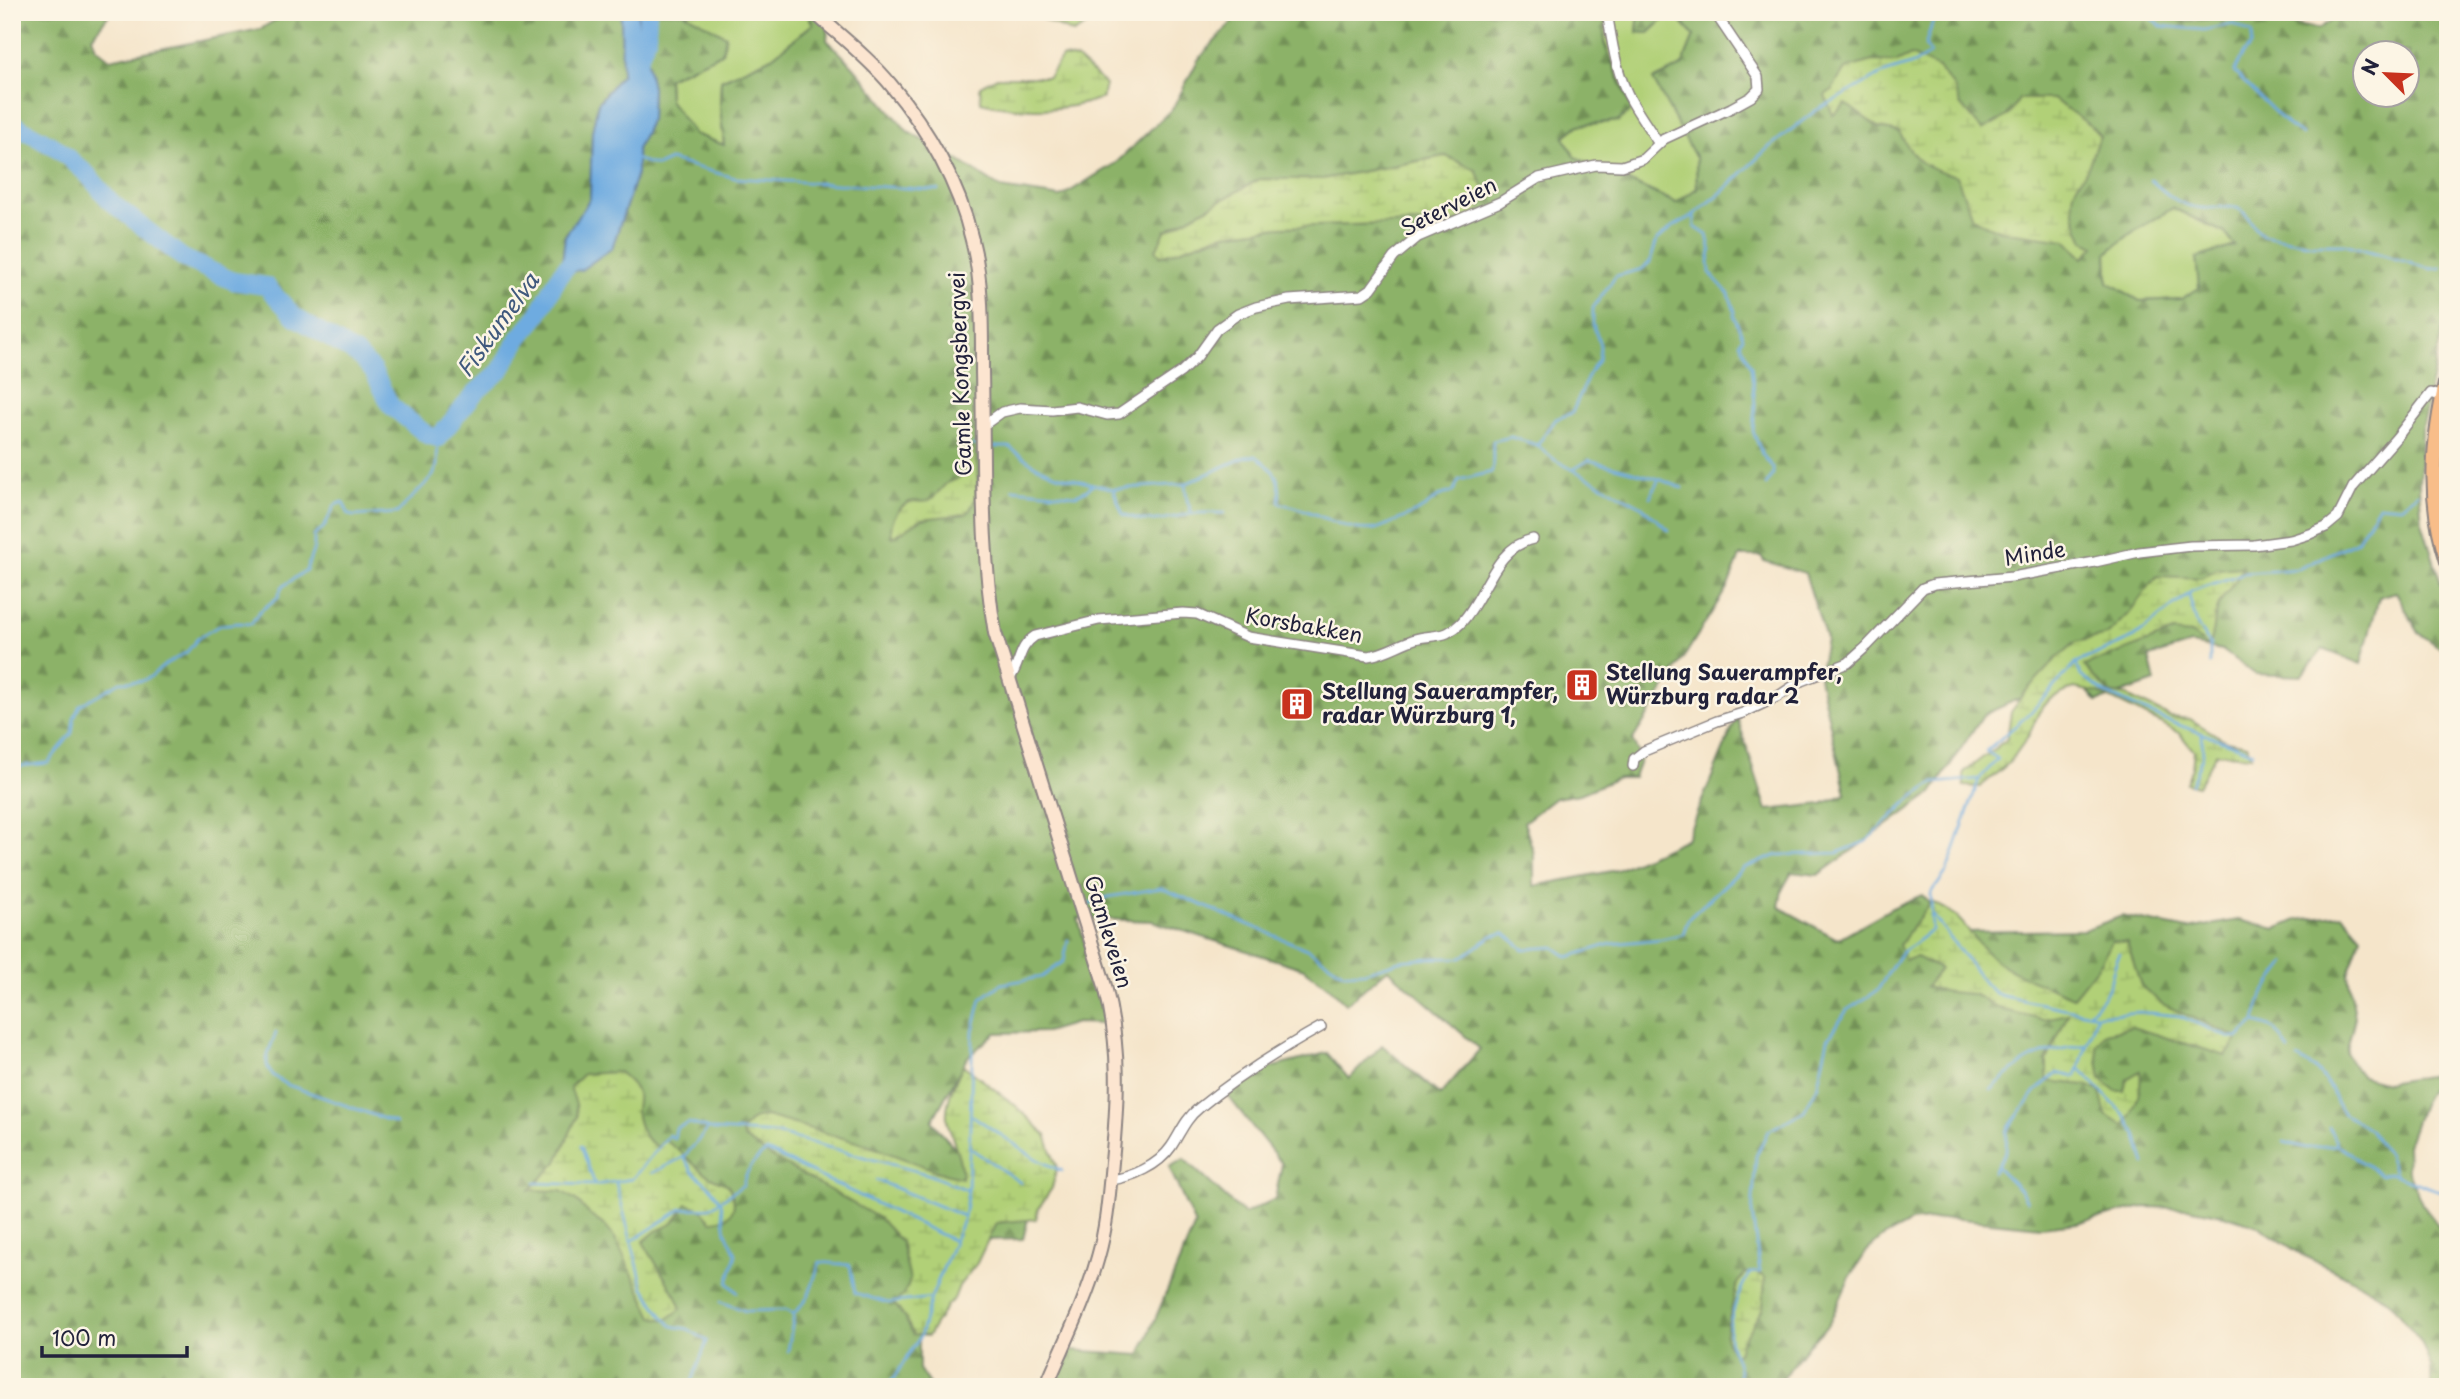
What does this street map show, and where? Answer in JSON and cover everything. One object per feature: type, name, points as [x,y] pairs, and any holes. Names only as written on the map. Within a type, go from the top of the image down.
[{"type":"main road","name":"Gamle Kongsbergvei","points":[[814,12],[877,68],[896,90],[936,152],[960,203],[972,238],[978,274],[990,603],[995,633],[1017,702]]},
{"type":"main road","points":[[2448,375],[2437,395],[2433,466],[2437,517],[2448,561]]},
{"type":"main road","name":"Gamleveien","points":[[1017,702],[1110,1005],[1118,1068],[1111,1180],[1103,1238],[1094,1269],[1046,1387]]},
{"type":"street","points":[[1606,12],[1622,82],[1630,101],[1659,144]]},
{"type":"street","name":"Seterveien","points":[[984,425],[1002,412],[1016,408],[1052,410],[1077,407],[1107,415],[1119,414],[1181,372],[1197,357],[1217,329],[1238,314],[1289,300],[1362,295],[1371,289],[1394,257],[1418,237],[1500,202],[1539,178],[1596,165],[1632,164],[1643,159],[1676,132],[1731,108],[1751,97],[1759,89],[1758,77],[1719,19]]},
{"type":"street","name":"Minde","points":[[1633,766],[1634,759],[1644,751],[1743,713],[1777,697],[1801,681],[1848,663],[1923,588],[1934,584],[2012,577],[2139,552],[2291,540],[2326,527],[2338,517],[2353,487],[2437,395]]},
{"type":"street","name":"Korsbakken","points":[[1010,678],[1020,650],[1035,636],[1099,620],[1160,614],[1197,614],[1254,639],[1368,656],[1377,654],[1402,643],[1446,633],[1456,628],[1507,553],[1519,543],[1533,540]]},
{"type":"street","points":[[1111,1180],[1133,1175],[1159,1160],[1171,1147],[1195,1110],[1256,1065],[1321,1027]]},
{"type":"green space","points":[[12,12],[111,12],[92,37],[96,48],[110,59],[260,29],[289,12],[621,12],[622,74],[598,103],[592,132],[590,199],[565,236],[561,273],[612,248],[637,173],[637,149],[651,119],[652,88],[637,12],[683,12],[726,36],[722,53],[668,78],[669,100],[694,134],[724,145],[720,106],[721,80],[772,57],[813,24],[806,12],[830,12],[827,40],[853,66],[908,132],[1001,188],[1061,197],[1117,162],[1173,108],[1198,60],[1241,12],[1606,12],[1604,43],[1632,109],[1619,121],[1579,125],[1564,137],[1575,157],[1676,203],[1697,188],[1696,158],[1653,80],[1682,66],[1694,36],[1672,12],[2171,12],[2180,21],[2249,16],[2318,29],[2344,12],[2434,12],[2448,20],[2448,304],[2421,431],[2419,487],[2422,522],[2448,606],[2448,653],[2419,633],[2396,592],[2379,597],[2361,664],[2323,649],[2301,676],[2255,674],[2222,650],[2191,644],[2149,657],[2155,682],[2097,702],[2073,674],[1983,715],[1932,793],[1818,875],[1792,872],[1782,890],[1779,907],[1837,939],[1892,908],[1922,895],[1947,922],[1963,932],[2084,930],[2122,916],[2188,929],[2238,920],[2276,929],[2297,920],[2342,914],[2361,936],[2348,974],[2355,1017],[2346,1054],[2361,1076],[2387,1083],[2439,1074],[2422,1104],[2407,1146],[2408,1171],[2422,1204],[2448,1238],[2448,1387],[2431,1387],[2431,1367],[2421,1342],[2388,1300],[2341,1273],[2304,1256],[2258,1226],[2224,1215],[2188,1208],[2144,1207],[2077,1223],[2041,1227],[1950,1218],[1911,1222],[1883,1237],[1867,1251],[1849,1279],[1829,1324],[1809,1344],[1776,1387],[1056,1387],[1071,1350],[1140,1355],[1195,1225],[1169,1167],[1184,1159],[1244,1214],[1275,1199],[1282,1164],[1228,1096],[1262,1070],[1327,1053],[1349,1079],[1382,1045],[1440,1095],[1480,1049],[1388,969],[1346,1004],[1329,987],[1304,969],[1152,921],[1078,918],[1106,1024],[1076,1023],[1046,1032],[995,1033],[967,1058],[932,1121],[966,1157],[991,1177],[1032,1203],[1023,1239],[944,1241],[919,1318],[919,1369],[931,1387],[12,1387]],"holes":[[[1445,156],[1455,222],[1278,227],[1224,234],[1161,256],[1165,231],[1260,179],[1323,179]],[[2173,208],[2225,233],[2235,246],[2196,258],[2199,288],[2181,299],[2140,301],[2108,282],[2107,253],[2131,233]],[[1740,556],[1761,556],[1764,561],[1805,573],[1826,639],[1819,677],[1846,794],[1822,804],[1767,810],[1737,717],[1686,839],[1617,870],[1534,886],[1534,854],[1524,822],[1555,798],[1580,794],[1618,778],[1634,778],[1641,757],[1632,741],[1728,586]]]},
{"type":"green space","points":[[683,12],[806,12],[813,24],[772,57],[721,80],[720,106],[724,145],[694,134],[669,100],[668,78],[693,67],[726,37]]},
{"type":"green space","points":[[1028,12],[1109,12],[1073,33]]},
{"type":"green space","points":[[1606,12],[1639,12],[1637,32],[1649,33],[1672,12],[1694,36],[1682,66],[1654,80],[1696,158],[1697,189],[1677,203],[1575,157],[1564,137],[1579,125],[1619,121],[1628,97],[1604,42]]},
{"type":"green space","points":[[1639,12],[1671,12],[1649,33],[1637,32]]},
{"type":"green space","points":[[1911,55],[1938,68],[1954,87],[1960,104],[1982,130],[2009,115],[2019,99],[2053,99],[2091,126],[2100,136],[2087,170],[2077,184],[2073,200],[2074,214],[2081,235],[2084,241],[2095,246],[2083,258],[2066,240],[2000,231],[1972,218],[1957,176],[1936,170],[1922,162],[1910,151],[1899,132],[1879,128],[1846,104],[1833,115],[1825,95],[1832,90],[1845,69],[1872,61],[1897,62]]},
{"type":"green space","points":[[1062,57],[1077,59],[1105,84],[1102,98],[1072,106],[1042,109],[1011,108],[981,102],[980,86],[997,77],[1048,77]]},
{"type":"green space","points":[[1446,156],[1476,170],[1485,190],[1478,216],[1455,222],[1278,227],[1224,234],[1161,256],[1156,250],[1165,231],[1260,179],[1323,179]]},
{"type":"green space","points":[[2173,208],[2225,233],[2235,246],[2200,289],[2181,299],[2140,301],[2108,282],[2107,253],[2131,233]]},
{"type":"green space","points":[[973,445],[977,491],[966,514],[922,519],[893,537],[891,527],[898,512],[910,502],[930,500],[947,483],[957,479],[963,472]]},
{"type":"green space","points":[[2242,567],[2218,607],[2208,646],[2191,634],[2173,632],[2084,666],[2109,693],[2127,696],[2170,717],[2190,719],[2226,741],[2247,745],[2251,756],[2216,753],[2198,786],[2186,783],[2192,768],[2194,751],[2180,734],[2099,693],[2074,688],[2050,699],[2039,712],[2029,735],[2010,762],[1980,787],[1964,786],[1964,772],[2007,739],[2011,712],[2023,694],[2076,642],[2107,635],[2128,614],[2157,576],[2201,578],[2217,569]]},
{"type":"green space","points":[[1931,902],[1959,919],[1983,948],[2000,963],[2019,975],[2073,997],[2102,961],[2112,941],[2127,942],[2141,986],[2162,1004],[2238,1038],[2226,1056],[2132,1027],[2105,1033],[2096,1046],[2101,1079],[2116,1091],[2124,1091],[2127,1079],[2140,1071],[2139,1092],[2125,1126],[2106,1115],[2100,1091],[2086,1085],[2047,1081],[2047,1060],[2068,1014],[2043,1019],[2003,1010],[1973,994],[1926,987],[1940,969],[1917,957],[1905,960],[1899,945]]},
{"type":"green space","points":[[963,1065],[1016,1106],[1046,1135],[1057,1168],[1052,1188],[1038,1209],[1036,1219],[996,1223],[977,1263],[959,1286],[954,1299],[947,1305],[928,1336],[913,1335],[894,1303],[904,1295],[910,1280],[901,1242],[879,1218],[773,1158],[744,1138],[741,1131],[753,1119],[766,1116],[867,1145],[962,1178],[959,1157],[948,1124],[947,1109]]},
{"type":"green space","points":[[619,1072],[636,1091],[638,1122],[649,1141],[658,1147],[664,1140],[673,1146],[708,1175],[727,1184],[733,1198],[730,1214],[719,1220],[711,1221],[700,1208],[687,1204],[672,1224],[656,1231],[643,1242],[681,1309],[666,1320],[653,1317],[615,1238],[605,1226],[576,1200],[561,1191],[530,1190],[557,1162],[577,1117],[570,1087],[583,1074]]},
{"type":"green space","points":[[1745,1273],[1757,1273],[1765,1277],[1763,1308],[1741,1343],[1738,1353],[1734,1355],[1725,1337],[1737,1284]]},
{"type":"water","points":[[621,12],[637,12],[652,88],[651,119],[637,149],[637,173],[612,248],[581,270],[561,273],[565,236],[590,199],[592,132],[598,103],[622,74]]},
{"type":"waterway","name":"Fiskumelva","points":[[635,67],[647,38],[648,12]]},
{"type":"waterway","points":[[1538,444],[1556,419],[1572,413],[1590,372],[1599,359],[1600,345],[1593,324],[1593,308],[1616,276],[1642,269],[1650,262],[1657,240],[1722,192],[1768,148],[1815,111],[1882,74],[1913,64],[1931,53],[1925,46],[1936,12]]},
{"type":"waterway","points":[[2150,12],[2153,20],[2161,26],[2204,30],[2234,24],[2252,33],[2251,46],[2243,54],[2234,72],[2289,126],[2302,135]]},
{"type":"waterway","name":"Fiskumelva","points":[[12,123],[57,148],[87,174],[112,203],[183,258],[233,281],[266,286],[295,317],[359,356],[373,371],[391,406],[427,435],[438,438],[475,393],[500,371],[520,337],[536,318],[561,273],[575,257]]},
{"type":"waterway","points":[[635,159],[657,166],[670,160],[735,178],[938,190]]},
{"type":"waterway","points":[[2151,180],[2170,196],[2192,207],[2237,208],[2245,213],[2263,235],[2311,244],[2345,244],[2431,269],[2441,268]]},
{"type":"waterway","points":[[1694,214],[1695,227],[1707,235],[1711,252],[1710,273],[1729,294],[1743,337],[1740,342],[1751,366],[1755,404],[1753,431],[1762,454],[1773,468],[1773,475],[1766,485]]},
{"type":"waterway","points":[[993,447],[1009,447],[1036,466],[1057,475],[1113,489],[1185,484],[1245,457],[1256,456],[1276,476],[1279,502],[1363,530],[1379,528],[1422,509],[1441,496],[1453,492],[1459,480],[1492,472],[1493,441],[1511,437],[1537,445],[1555,460],[1641,506],[1669,530]]},
{"type":"waterway","points":[[12,767],[48,763],[72,733],[74,718],[80,705],[120,682],[142,681],[150,677],[187,652],[198,638],[220,625],[251,624],[259,612],[278,597],[282,587],[306,570],[314,548],[314,536],[324,527],[335,505],[343,502],[349,515],[354,516],[397,513],[433,476],[437,466],[438,438]]},
{"type":"waterway","points":[[1574,469],[1589,460],[1682,488]]},
{"type":"waterway","points":[[1650,497],[1659,479]]},
{"type":"waterway","points":[[1185,484],[1192,514]]},
{"type":"waterway","points":[[1013,489],[1076,495],[1092,485]]},
{"type":"waterway","points":[[1113,489],[1123,514],[1142,520],[1199,513],[1225,513]]},
{"type":"waterway","points":[[1085,906],[1108,897],[1161,888],[1309,950],[1344,973],[1364,972],[1400,961],[1461,958],[1492,936],[1504,933],[1524,949],[1554,947],[1568,957],[1611,944],[1683,934],[1688,919],[1743,868],[1778,855],[1837,853],[1867,841],[1910,799],[1934,783],[1979,779],[1998,759],[1986,751],[2028,715],[2076,663],[2135,637],[2192,591],[2244,573],[2298,569],[2357,541],[2379,505],[2401,507],[2418,493]]},
{"type":"waterway","points":[[2189,596],[2197,625],[2210,644],[2210,664]]},
{"type":"waterway","points":[[2076,663],[2081,676],[2105,693],[2165,720],[2253,752]]},
{"type":"waterway","points":[[2191,784],[2203,755],[2202,734]]},
{"type":"waterway","points":[[1733,1387],[1738,1384],[1739,1370],[1729,1336],[1731,1321],[1746,1278],[1750,1273],[1760,1272],[1752,1213],[1756,1156],[1768,1131],[1804,1111],[1817,1088],[1828,1039],[1847,1010],[1877,991],[1900,954],[1932,930],[1931,894],[1947,871],[1979,779]]},
{"type":"waterway","points":[[1932,914],[1985,984],[1995,993],[2097,1015],[2141,1012],[2180,1016],[2230,1038],[2238,1038],[2255,1022],[2276,1031],[2289,1051]]},
{"type":"waterway","points":[[888,1387],[920,1337],[931,1298],[964,1217],[968,1190],[973,1031],[981,999],[1001,984],[1042,977],[1064,961],[1068,940]]},
{"type":"waterway","points":[[2089,1013],[2107,991],[2120,953]]},
{"type":"waterway","points":[[2255,1020],[2263,994],[2286,963]]},
{"type":"waterway","points":[[2097,1015],[2079,1068],[2126,1117],[2136,1134],[2145,1164]]},
{"type":"waterway","points":[[276,1033],[267,1058],[272,1075],[288,1085],[396,1123]]},
{"type":"waterway","points":[[1991,1090],[2034,1057],[2086,1045]]},
{"type":"waterway","points":[[2298,1058],[2315,1069],[2331,1088],[2344,1114],[2369,1129],[2387,1153],[2396,1175]]},
{"type":"waterway","points":[[1993,1172],[2006,1151],[2007,1131],[2036,1091],[2057,1073],[2075,1077],[2079,1068]]},
{"type":"waterway","points":[[973,1116],[1038,1160],[1062,1171]]},
{"type":"waterway","points":[[535,1183],[595,1185],[632,1179],[669,1135],[674,1139],[676,1128],[689,1123],[714,1130],[779,1134],[927,1174],[968,1190]]},
{"type":"waterway","points":[[2329,1127],[2337,1145],[2381,1175],[2389,1173],[2440,1191],[2448,1190]]},
{"type":"waterway","points":[[707,1130],[684,1157],[692,1171],[710,1187],[721,1202],[726,1232],[736,1254],[728,1283],[737,1292]]},
{"type":"waterway","points":[[2284,1142],[2306,1148],[2336,1145]]},
{"type":"waterway","points":[[581,1146],[595,1185]]},
{"type":"waterway","points":[[970,1148],[1021,1183]]},
{"type":"waterway","points":[[632,1241],[681,1209],[710,1208],[743,1185],[752,1165],[767,1151],[954,1241]]},
{"type":"waterway","points":[[652,1173],[684,1157]]},
{"type":"waterway","points":[[1997,1167],[2021,1191],[2027,1201]]},
{"type":"waterway","points":[[876,1180],[963,1216]]},
{"type":"waterway","points":[[616,1183],[643,1286],[672,1326],[688,1329],[707,1341],[690,1387]]},
{"type":"waterway","points":[[788,1351],[794,1314],[808,1297],[820,1262],[850,1265],[855,1293],[888,1303],[931,1298]]},
{"type":"waterway","points":[[721,1302],[746,1311],[786,1310],[794,1314]]},
{"type":"place","name":"Stellung Sauerampfer, Würzburg radar 2","points":[[1582,685]]},
{"type":"place","name":"Stellung Sauerampfer, radar Würzburg 1,","points":[[1297,704]]}]
